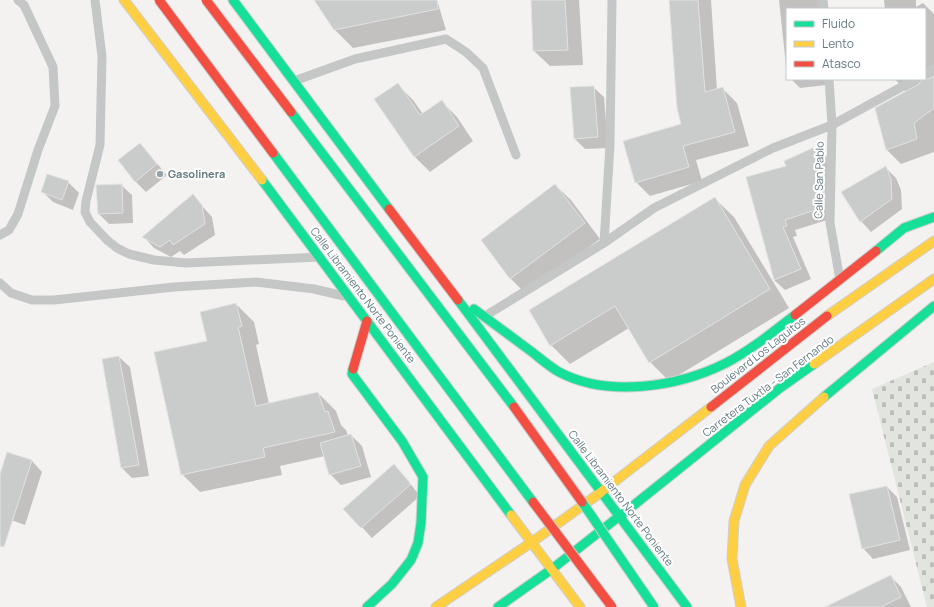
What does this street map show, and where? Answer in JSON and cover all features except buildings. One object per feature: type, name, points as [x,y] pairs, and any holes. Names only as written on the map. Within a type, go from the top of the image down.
[{"type":"main road","name":"Calle Libramiento Norte Poniente","points":[[124,0],[321,257],[349,298],[580,607]]},
{"type":"main road","name":"Calle Libramiento Norte Poniente","points":[[159,0],[612,607]]},
{"type":"main road","points":[[206,0],[545,448],[654,607]]},
{"type":"main road","name":"Calle Libramiento Norte Poniente","points":[[233,0],[687,607]]},
{"type":"main road","points":[[450,291],[559,372],[592,384],[634,388],[656,385],[694,375],[725,363],[763,340],[904,228],[934,217]]},
{"type":"main road","name":"Boulevard Los Laguitos","points":[[532,542],[601,492],[829,315],[934,241]]},
{"type":"main road","name":"Carretera Tuxtla - San Fernando","points":[[552,569],[780,388],[934,279]]},
{"type":"main road","points":[[740,607],[732,559],[734,521],[745,486],[769,446],[810,409],[934,306]]},
{"type":"main road","points":[[367,321],[352,374],[402,441],[423,477],[422,522],[418,543],[411,560],[392,584],[367,607]]},
{"type":"main road","points":[[436,607],[532,542]]},
{"type":"main road","points":[[498,607],[552,569]]},
{"type":"lane","points":[[0,234],[9,230],[18,214],[38,150],[55,106],[53,67],[24,5],[18,0]]},
{"type":"lane","points":[[94,0],[102,63],[100,145],[86,201],[85,212],[90,222],[117,248],[129,254],[154,260],[186,263],[321,257]]},
{"type":"lane","points":[[604,242],[610,145],[612,0]]},
{"type":"lane","points":[[294,81],[355,58],[446,39],[466,52],[483,68],[516,155]]},
{"type":"lane","name":"Calle San Pablo","points":[[829,80],[832,125],[830,223],[840,280]]},
{"type":"lane","points":[[484,317],[604,242],[654,208],[773,148],[832,125],[914,80]]},
{"type":"lane","points":[[0,283],[11,293],[32,300],[54,300],[174,287],[256,282],[314,288],[349,298]]},
{"type":"green space","points":[[934,362],[934,607],[927,607],[872,389]]},
{"type":"traffic: fast","points":[[233,0],[389,209]]},
{"type":"traffic: fast","points":[[291,112],[514,407]]},
{"type":"traffic: fast","points":[[273,153],[533,502]]},
{"type":"traffic: fast","points":[[262,180],[511,515]]},
{"type":"traffic: fast","points":[[876,251],[904,228],[934,217]]},
{"type":"traffic: fast","points":[[458,300],[687,607]]},
{"type":"traffic: fast","points":[[824,397],[934,306]]},
{"type":"traffic: fast","points":[[474,309],[559,372],[578,380],[599,385],[621,387],[665,383],[687,378],[707,371],[726,363],[744,352],[795,315]]},
{"type":"traffic: fast","points":[[619,517],[780,388],[814,364]]},
{"type":"traffic: fast","points":[[353,369],[352,374],[402,441],[423,477],[421,523],[418,543],[411,560],[392,584],[367,607]]},
{"type":"traffic: fast","points":[[582,502],[654,607]]},
{"type":"traffic: fast","points":[[498,607],[552,569],[617,518]]},
{"type":"traffic: slow","points":[[124,0],[262,180]]},
{"type":"traffic: slow","points":[[827,316],[934,241]]},
{"type":"traffic: slow","points":[[814,364],[934,279]]},
{"type":"traffic: slow","points":[[741,607],[732,559],[734,521],[745,485],[769,446],[824,397]]},
{"type":"traffic: slow","points":[[601,492],[711,407]]},
{"type":"traffic: slow","points":[[436,607],[532,542],[600,493]]},
{"type":"traffic: slow","points":[[511,515],[580,607]]},
{"type":"traffic: jam","points":[[159,0],[273,153]]},
{"type":"traffic: jam","points":[[206,0],[291,112]]},
{"type":"traffic: jam","points":[[389,209],[458,300]]},
{"type":"traffic: jam","points":[[795,315],[876,251]]},
{"type":"traffic: jam","points":[[711,407],[827,316]]},
{"type":"traffic: jam","points":[[353,369],[367,321]]},
{"type":"traffic: jam","points":[[514,407],[582,502]]},
{"type":"traffic: jam","points":[[533,502],[612,607]]},
{"type":"place","name":"Gasolinera","points":[[160,174]]}]
